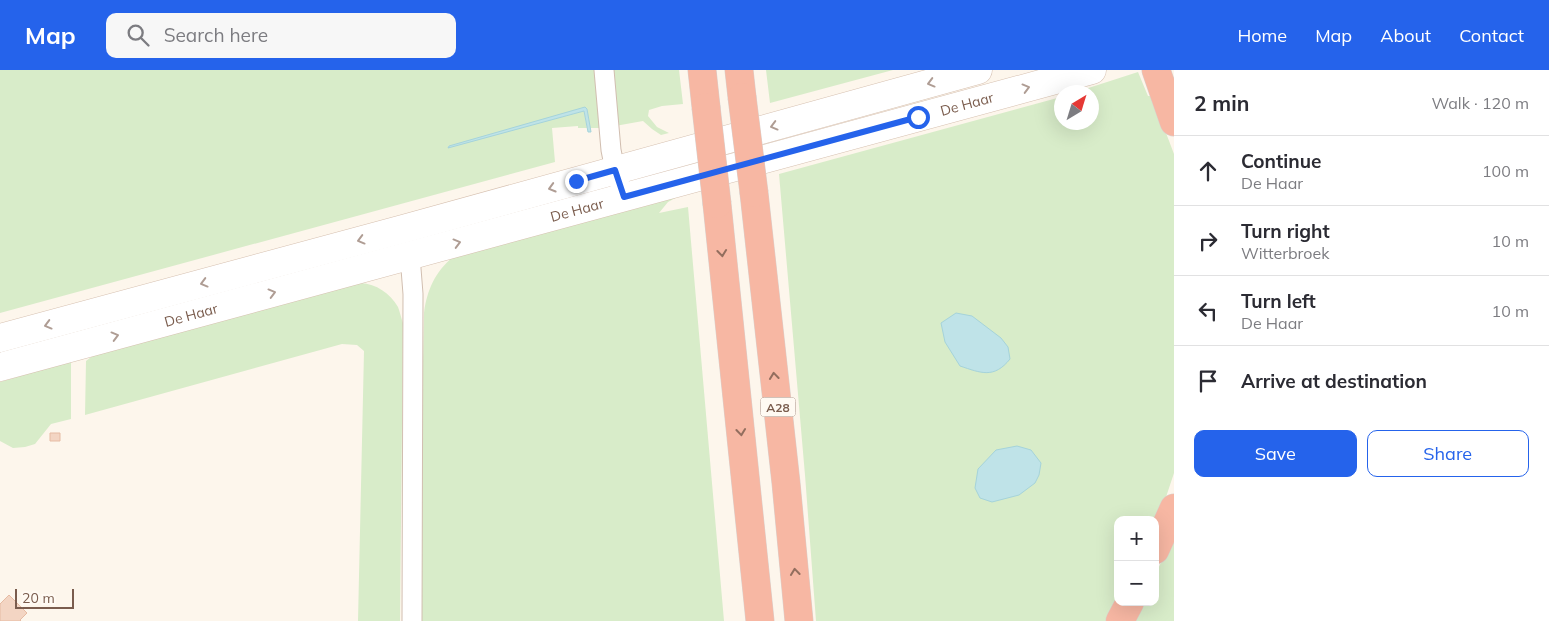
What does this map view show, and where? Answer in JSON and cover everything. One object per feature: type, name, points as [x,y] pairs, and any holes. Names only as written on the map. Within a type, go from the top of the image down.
[{"type":"highway","points":[[702,70],[760,621]]},
{"type":"highway","name":"A28","points":[[739,70],[786,483],[799,621]]},
{"type":"highway","points":[[1159,77],[1174,122]]},
{"type":"highway","points":[[1159,541],[1174,508]]},
{"type":"highway","points":[[1120,621],[1128,606]]},
{"type":"street","points":[[604,70],[611,150],[624,197]]},
{"type":"street","name":"De Haar","points":[[0,338],[978,70]]},
{"type":"street","name":"De Haar","points":[[0,367],[1092,70]]},
{"type":"street","points":[[403,229],[410,256],[413,294],[412,621]]},
{"type":"green space","points":[[0,70],[598,70],[603,128],[590,128],[587,109],[449,146],[584,111],[587,128],[578,128],[578,126],[552,128],[555,162],[0,313]]},
{"type":"green space","points":[[610,70],[679,70],[683,104],[662,106],[649,110],[648,116],[657,127],[669,133],[661,135],[643,121],[615,126]]},
{"type":"green space","points":[[766,70],[893,70],[770,103]]},
{"type":"green space","points":[[1138,72],[1148,96],[1152,96],[1174,154],[1174,473],[1162,509],[1158,516],[1114,516],[1114,605],[1106,621],[816,621],[779,174],[1054,99],[1054,130],[1099,130],[1098,85]]},
{"type":"green space","points":[[679,196],[668,202],[659,213],[688,207],[724,621],[420,621],[424,313],[427,297],[437,275],[453,257]]},
{"type":"green space","points":[[361,283],[377,287],[391,297],[398,307],[403,323],[400,621],[358,621],[364,351],[357,345],[342,344],[85,415],[86,361],[95,354]]},
{"type":"green space","points":[[71,361],[71,419],[51,424],[35,444],[13,448],[0,441],[0,382]]},
{"type":"green space","points":[[1174,536],[1174,621],[1132,621],[1140,606],[1159,606],[1159,567]]},
{"type":"water","points":[[585,107],[591,132],[588,132],[584,111],[448,148],[449,146]]},
{"type":"water","points":[[956,313],[972,316],[1001,338],[1008,347],[1010,359],[998,370],[987,373],[960,366],[945,342],[941,323]]},
{"type":"water","points":[[1017,446],[1031,450],[1041,463],[1039,475],[1035,483],[1019,495],[992,502],[980,498],[975,488],[978,469],[996,450]]},
{"type":"building","points":[[50,433],[60,433],[60,441],[50,441]]},
{"type":"building","points":[[9,595],[27,613],[21,621],[0,621],[0,604]]},
{"type":"route","points":[[576,181],[615,170],[624,197],[918,117]]}]
